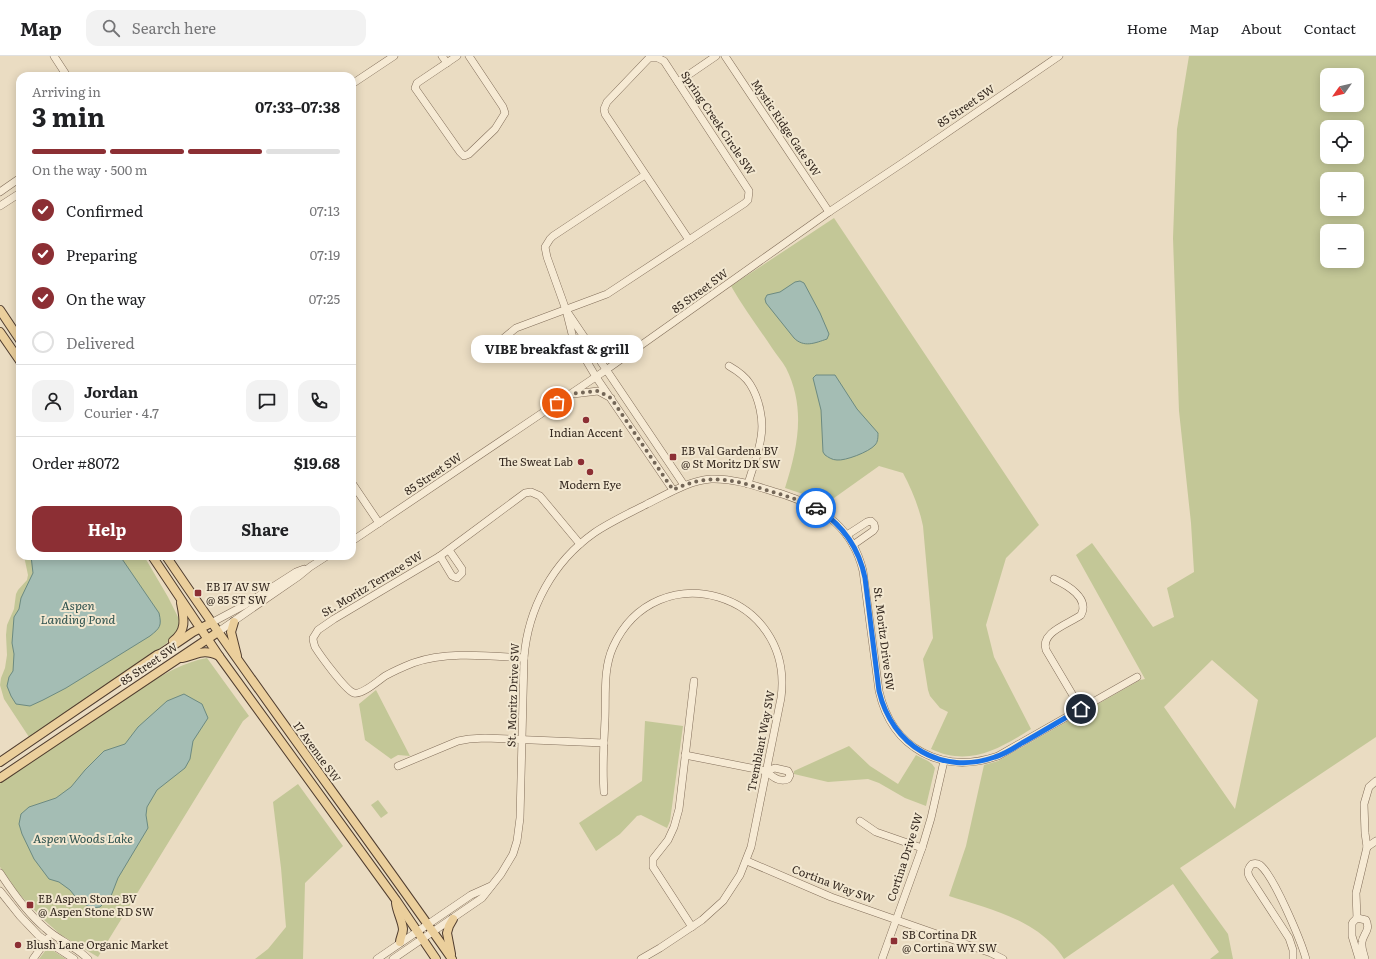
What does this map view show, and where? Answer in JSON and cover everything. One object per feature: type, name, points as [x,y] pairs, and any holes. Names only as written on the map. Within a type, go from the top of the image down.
[{"type":"main road","points":[[2,316],[16,335]]},
{"type":"main road","points":[[0,332],[16,355]]},
{"type":"main road","points":[[155,560],[219,656],[396,900],[436,959]]},
{"type":"main road","name":"17 Avenue SW","points":[[169,560],[211,623],[452,959]]},
{"type":"main road","points":[[157,655],[182,632],[184,618],[180,598]]},
{"type":"main road","points":[[234,622],[231,632],[238,661]]},
{"type":"main road","name":"85 Street SW","points":[[0,762],[157,655],[211,623]]},
{"type":"main road","name":"85 Street SW","points":[[0,778],[218,632]]},
{"type":"main road","points":[[179,658],[204,652],[210,652],[219,656]]},
{"type":"main road","points":[[396,900],[397,910],[403,930],[400,942]]},
{"type":"main road","points":[[452,959],[447,933],[453,919]]},
{"type":"street","points":[[54,56],[64,72]]},
{"type":"street","points":[[356,81],[394,56]]},
{"type":"street","points":[[442,56],[451,59]]},
{"type":"street","points":[[451,59],[417,82],[416,88],[461,154],[464,156],[467,155],[495,129],[505,113],[503,107],[469,56]]},
{"type":"street","points":[[678,82],[716,56]]},
{"type":"street","name":"Mystic Ridge Gate SW","points":[[724,56],[828,212]]},
{"type":"street","name":"85 Street SW","points":[[356,538],[606,370],[828,212],[1059,56]]},
{"type":"street","name":"Spring Creek Circle SW","points":[[492,349],[516,328],[607,294],[689,240],[745,203],[748,200],[750,194],[748,187],[662,59],[649,58],[604,106],[604,109],[606,117],[689,240]]},
{"type":"street","points":[[645,175],[553,236],[545,247],[545,253],[566,310],[573,338],[596,376],[673,490]]},
{"type":"street","points":[[0,192],[16,181]]},
{"type":"street","points":[[0,206],[16,196]]},
{"type":"street","points":[[566,310],[684,485]]},
{"type":"street","points":[[729,366],[745,378],[750,384],[757,398],[762,421],[762,436],[748,484]]},
{"type":"street","points":[[570,394],[598,391],[611,398]]},
{"type":"street","name":"St. Moritz Drive SW","points":[[393,959],[423,940],[482,898],[508,864],[517,841],[520,818],[524,658],[526,638],[542,591],[559,566],[580,544],[595,532],[684,485],[700,480],[723,479],[748,484],[804,502],[816,508],[834,521],[853,545],[861,563],[865,578],[879,691],[884,708],[895,728],[908,743],[920,751],[944,761],[960,763],[970,763],[998,756],[1137,677]]},
{"type":"street","points":[[356,489],[379,523]]},
{"type":"street","name":"St. Moritz Terrace SW","points":[[524,658],[456,656],[434,658],[394,671],[361,693],[354,693],[346,688],[315,646],[313,640],[315,633],[334,619],[440,556],[523,494],[531,492],[540,496],[580,544]]},
{"type":"street","points":[[846,535],[867,522],[871,521],[874,524],[875,528],[873,531],[853,545]]},
{"type":"street","points":[[440,556],[452,576],[456,578],[462,574],[462,569],[449,550]]},
{"type":"street","name":"85 Street SW","points":[[218,632],[321,560]]},
{"type":"street","name":"85 Street SW","points":[[211,623],[243,606],[296,572],[310,567]]},
{"type":"street","points":[[1054,579],[1063,583],[1072,590],[1084,606],[1081,615],[1049,635],[1045,640],[1046,650],[1081,709]]},
{"type":"street","name":"Tremblant Way SW","points":[[604,792],[606,674],[608,662],[614,646],[625,626],[644,609],[665,598],[689,593],[713,595],[730,600],[752,614],[768,632],[778,653],[783,686],[747,861],[740,875],[723,901],[702,920],[641,959]]},
{"type":"street","points":[[692,926],[655,870],[653,862],[668,840],[677,818],[694,681]]},
{"type":"street","points":[[398,766],[446,745],[469,739],[522,739],[604,743]]},
{"type":"street","points":[[685,755],[766,771]]},
{"type":"street","name":"Cortina Drive SW","points":[[882,959],[922,848],[931,818],[944,761]]},
{"type":"street","points":[[1359,959],[1352,931],[1352,924],[1358,918],[1356,893],[1367,847],[1364,804],[1369,787],[1376,781]]},
{"type":"street","points":[[860,821],[876,832],[922,848]]},
{"type":"street","points":[[1367,847],[1376,840]]},
{"type":"street","name":"Cortina Way SW","points":[[747,861],[831,897],[991,953],[1003,959]]},
{"type":"street","points":[[1293,959],[1293,950],[1289,938],[1248,874],[1249,867],[1253,863],[1259,865],[1266,871],[1273,883],[1300,939],[1306,959]]},
{"type":"street","points":[[0,874],[26,910],[51,933],[88,959]]},
{"type":"street","name":"St. Moritz Drive SW","points":[[377,959],[471,895],[491,886]]},
{"type":"street","points":[[0,891],[20,916],[46,941],[74,959]]},
{"type":"street","points":[[1358,918],[1366,920],[1368,924],[1367,932],[1362,939],[1361,946],[1365,959]]},
{"type":"street","points":[[33,959],[51,933]]},
{"type":"green space","points":[[1189,56],[1376,56],[1376,737],[1180,868],[1228,934],[1233,959],[1210,959],[1219,952],[1173,884],[1064,959],[1052,944],[1028,925],[1002,913],[949,896],[966,846],[984,765],[998,761],[1140,680],[1145,679],[1076,555],[1092,543],[1153,627],[1174,617],[1167,588],[1194,572],[1191,523],[1179,411],[1173,238],[1177,129]],"holes":[[[1212,660],[1258,700],[1235,809],[1164,707]]]},
{"type":"green space","points":[[834,218],[1039,525],[1006,558],[986,625],[994,657],[1031,729],[995,749],[983,753],[971,756],[958,756],[945,754],[931,749],[948,712],[940,708],[930,696],[928,690],[923,659],[933,638],[923,526],[915,499],[903,473],[879,466],[827,503],[823,504],[809,496],[785,488],[790,473],[798,428],[796,398],[792,383],[786,368],[731,286]]},
{"type":"green space","name":"Aspen Landing Pond","points":[[25,560],[146,560],[180,621],[178,632],[152,655],[29,737],[4,699],[0,685],[7,655],[7,625],[14,609],[16,594],[27,580],[28,575]]},
{"type":"green space","points":[[207,658],[249,716],[243,721],[98,957],[61,935],[44,920],[19,894],[0,867],[0,783],[144,686],[182,665]]},
{"type":"green space","points":[[376,690],[410,756],[398,755],[391,759],[365,740],[359,704]]},
{"type":"green space","points":[[645,721],[683,726],[670,821],[667,828],[641,815],[637,816],[620,834],[596,851],[579,823],[642,781]]},
{"type":"green space","points":[[849,746],[870,766],[898,784],[916,755],[932,764],[935,768],[926,806],[905,798],[879,783],[868,779],[828,782],[794,774],[794,771]]},
{"type":"green space","points":[[298,784],[343,846],[305,883],[303,959],[255,959],[268,949],[286,927],[273,802]]},
{"type":"green space","points":[[378,800],[388,813],[381,818],[371,805]]},
{"type":"green space","points":[[52,950],[66,959],[39,959],[45,951]]},
{"type":"water","points":[[800,281],[804,283],[820,313],[829,334],[827,339],[810,344],[798,341],[766,303],[765,299],[767,295],[780,292],[795,282]]},
{"type":"water","points":[[816,375],[835,375],[857,409],[878,433],[877,442],[872,448],[857,456],[841,460],[833,460],[825,455],[823,452],[821,410],[813,378]]},
{"type":"water","name":"Aspen Landing Pond","points":[[31,560],[123,560],[159,613],[160,624],[158,629],[150,636],[66,688],[30,706],[16,704],[7,686],[9,677],[13,671],[14,654],[12,643],[14,617],[19,609],[21,598],[33,573]]},
{"type":"water","name":"Aspen Woods Lake","points":[[184,694],[202,704],[208,718],[193,741],[190,759],[185,768],[157,790],[147,807],[146,815],[148,828],[118,878],[111,896],[100,907],[91,908],[78,900],[70,890],[59,882],[49,879],[34,859],[19,824],[21,814],[29,807],[56,798],[71,787],[104,751],[125,744],[138,727],[167,701]]},
{"type":"way so far","points":[[557,403],[570,394],[598,391],[611,398],[673,490],[700,480],[734,480],[804,502],[816,508]]},
{"type":"place","name":"VIBE breakfast & grill","points":[[557,403]]},
{"type":"place","name":"Indian Accent","points":[[586,420]]},
{"type":"place","name":"EB Val Gardena BV @ St Moritz DR SW","points":[[673,457]]},
{"type":"place","name":"The Sweat Lab","points":[[581,462]]},
{"type":"place","name":"Modern Eye","points":[[590,472]]},
{"type":"place","name":"EB 17 AV SW @ 85 ST SW","points":[[198,593]]},
{"type":"place","name":"EB Aspen Stone BV @ Aspen Stone RD SW","points":[[30,905]]},
{"type":"place","name":"SB Cortina DR @ Cortina WY SW","points":[[894,941]]},
{"type":"place","name":"Blush Lane Organic Market","points":[[18,945]]},
{"type":"route","points":[[816,508],[825,513],[841,528],[853,545],[861,563],[865,578],[881,701],[895,728],[912,746],[924,753],[944,761],[970,763],[986,760],[1006,752],[1081,709]]}]
